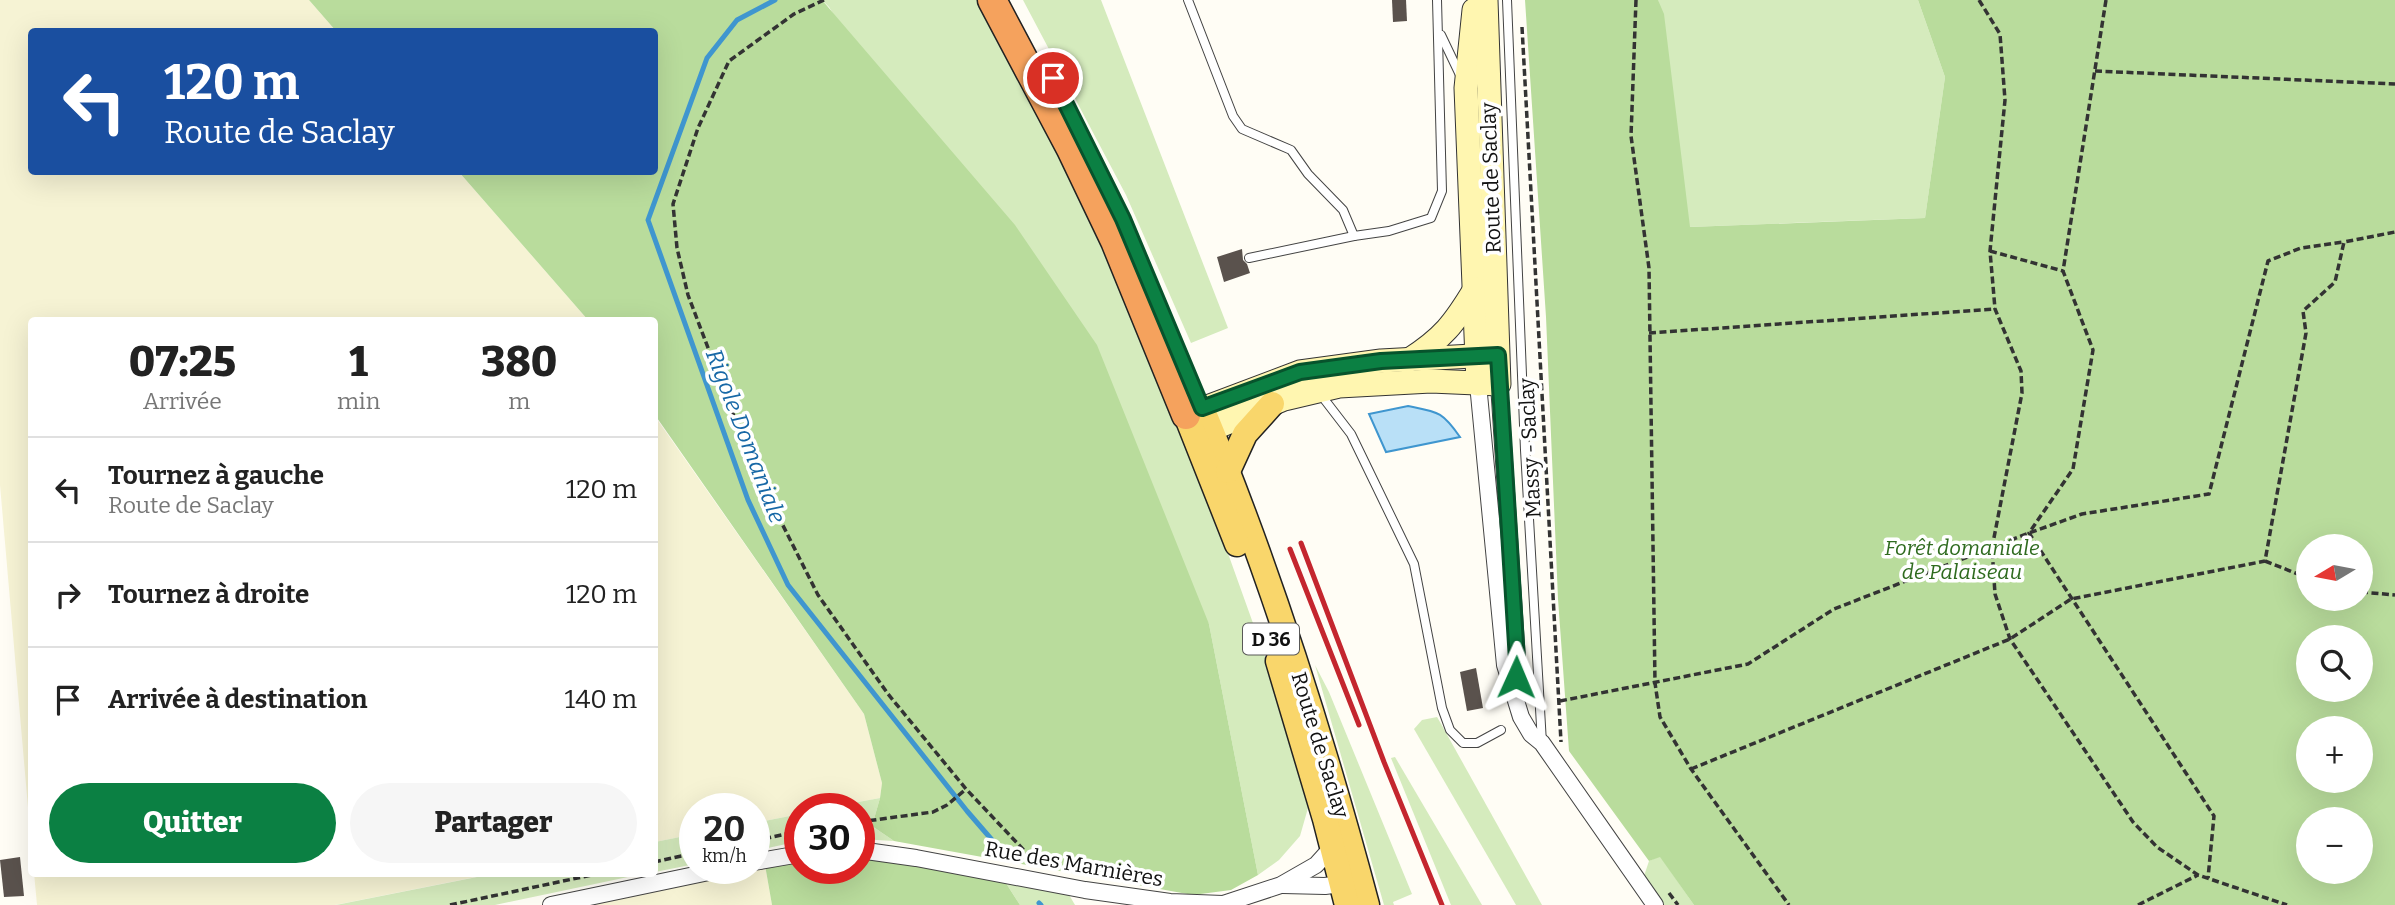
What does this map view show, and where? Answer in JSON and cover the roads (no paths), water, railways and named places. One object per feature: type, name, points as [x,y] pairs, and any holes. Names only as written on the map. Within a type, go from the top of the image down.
[{"type":"highway","points":[[992,0],[1071,149],[1198,422]]},
{"type":"highway","points":[[1011,0],[1123,219],[1198,422]]},
{"type":"main road","points":[[1198,422],[1300,372],[1409,360],[1487,356],[1475,289],[1466,88],[1475,0]]},
{"type":"main road","name":"Route de Saclay","points":[[1486,0],[1488,384]]},
{"type":"main road","points":[[1409,360],[1448,331],[1475,289]]},
{"type":"main road","points":[[1198,422],[1272,404],[1318,389],[1339,386],[1431,381],[1488,384]]},
{"type":"main road","points":[[1228,471],[1245,434],[1272,404]]},
{"type":"main road","name":"Route de Saclay","points":[[1198,422],[1228,471],[1317,727],[1350,890],[1367,905]]},
{"type":"main road","name":"Route de Saclay","points":[[1198,422],[1339,839]]},
{"type":"street","points":[[1488,384],[1517,660],[1514,695],[1521,717],[1655,905]]},
{"type":"street","name":"Rue des Marnières","points":[[875,852],[1085,890],[1190,904],[1223,904],[1281,885],[1316,865],[1339,839]]},
{"type":"street","points":[[551,905],[679,878]]},
{"type":"street","name":"Rue des Marnières","points":[[1281,885],[1350,890]]},
{"type":"lane","points":[[1188,0],[1233,116],[1242,129],[1291,150],[1308,174],[1343,210],[1354,236]]},
{"type":"lane","points":[[1249,258],[1389,231],[1431,218],[1442,191],[1437,0]]},
{"type":"lane","points":[[1507,0],[1525,450],[1542,743]]},
{"type":"lane","points":[[1439,29],[1466,88]]},
{"type":"lane","points":[[1318,389],[1351,434],[1414,564],[1441,708],[1450,730],[1463,743],[1477,743],[1501,730]]},
{"type":"water","points":[[1408,406],[1444,417],[1460,437],[1386,452],[1369,414]]},
{"type":"waterway","name":"Rigole Domaniale","points":[[775,0],[737,20],[707,58],[648,220],[748,500],[788,585],[1005,855]]},
{"type":"railway","points":[[1301,543],[1384,762],[1442,905]]},
{"type":"railway","points":[[1290,549],[1359,725]]},
{"type":"park label","name":"Forêt domaniale de Palaiseau","points":[[1962,560]]}]
